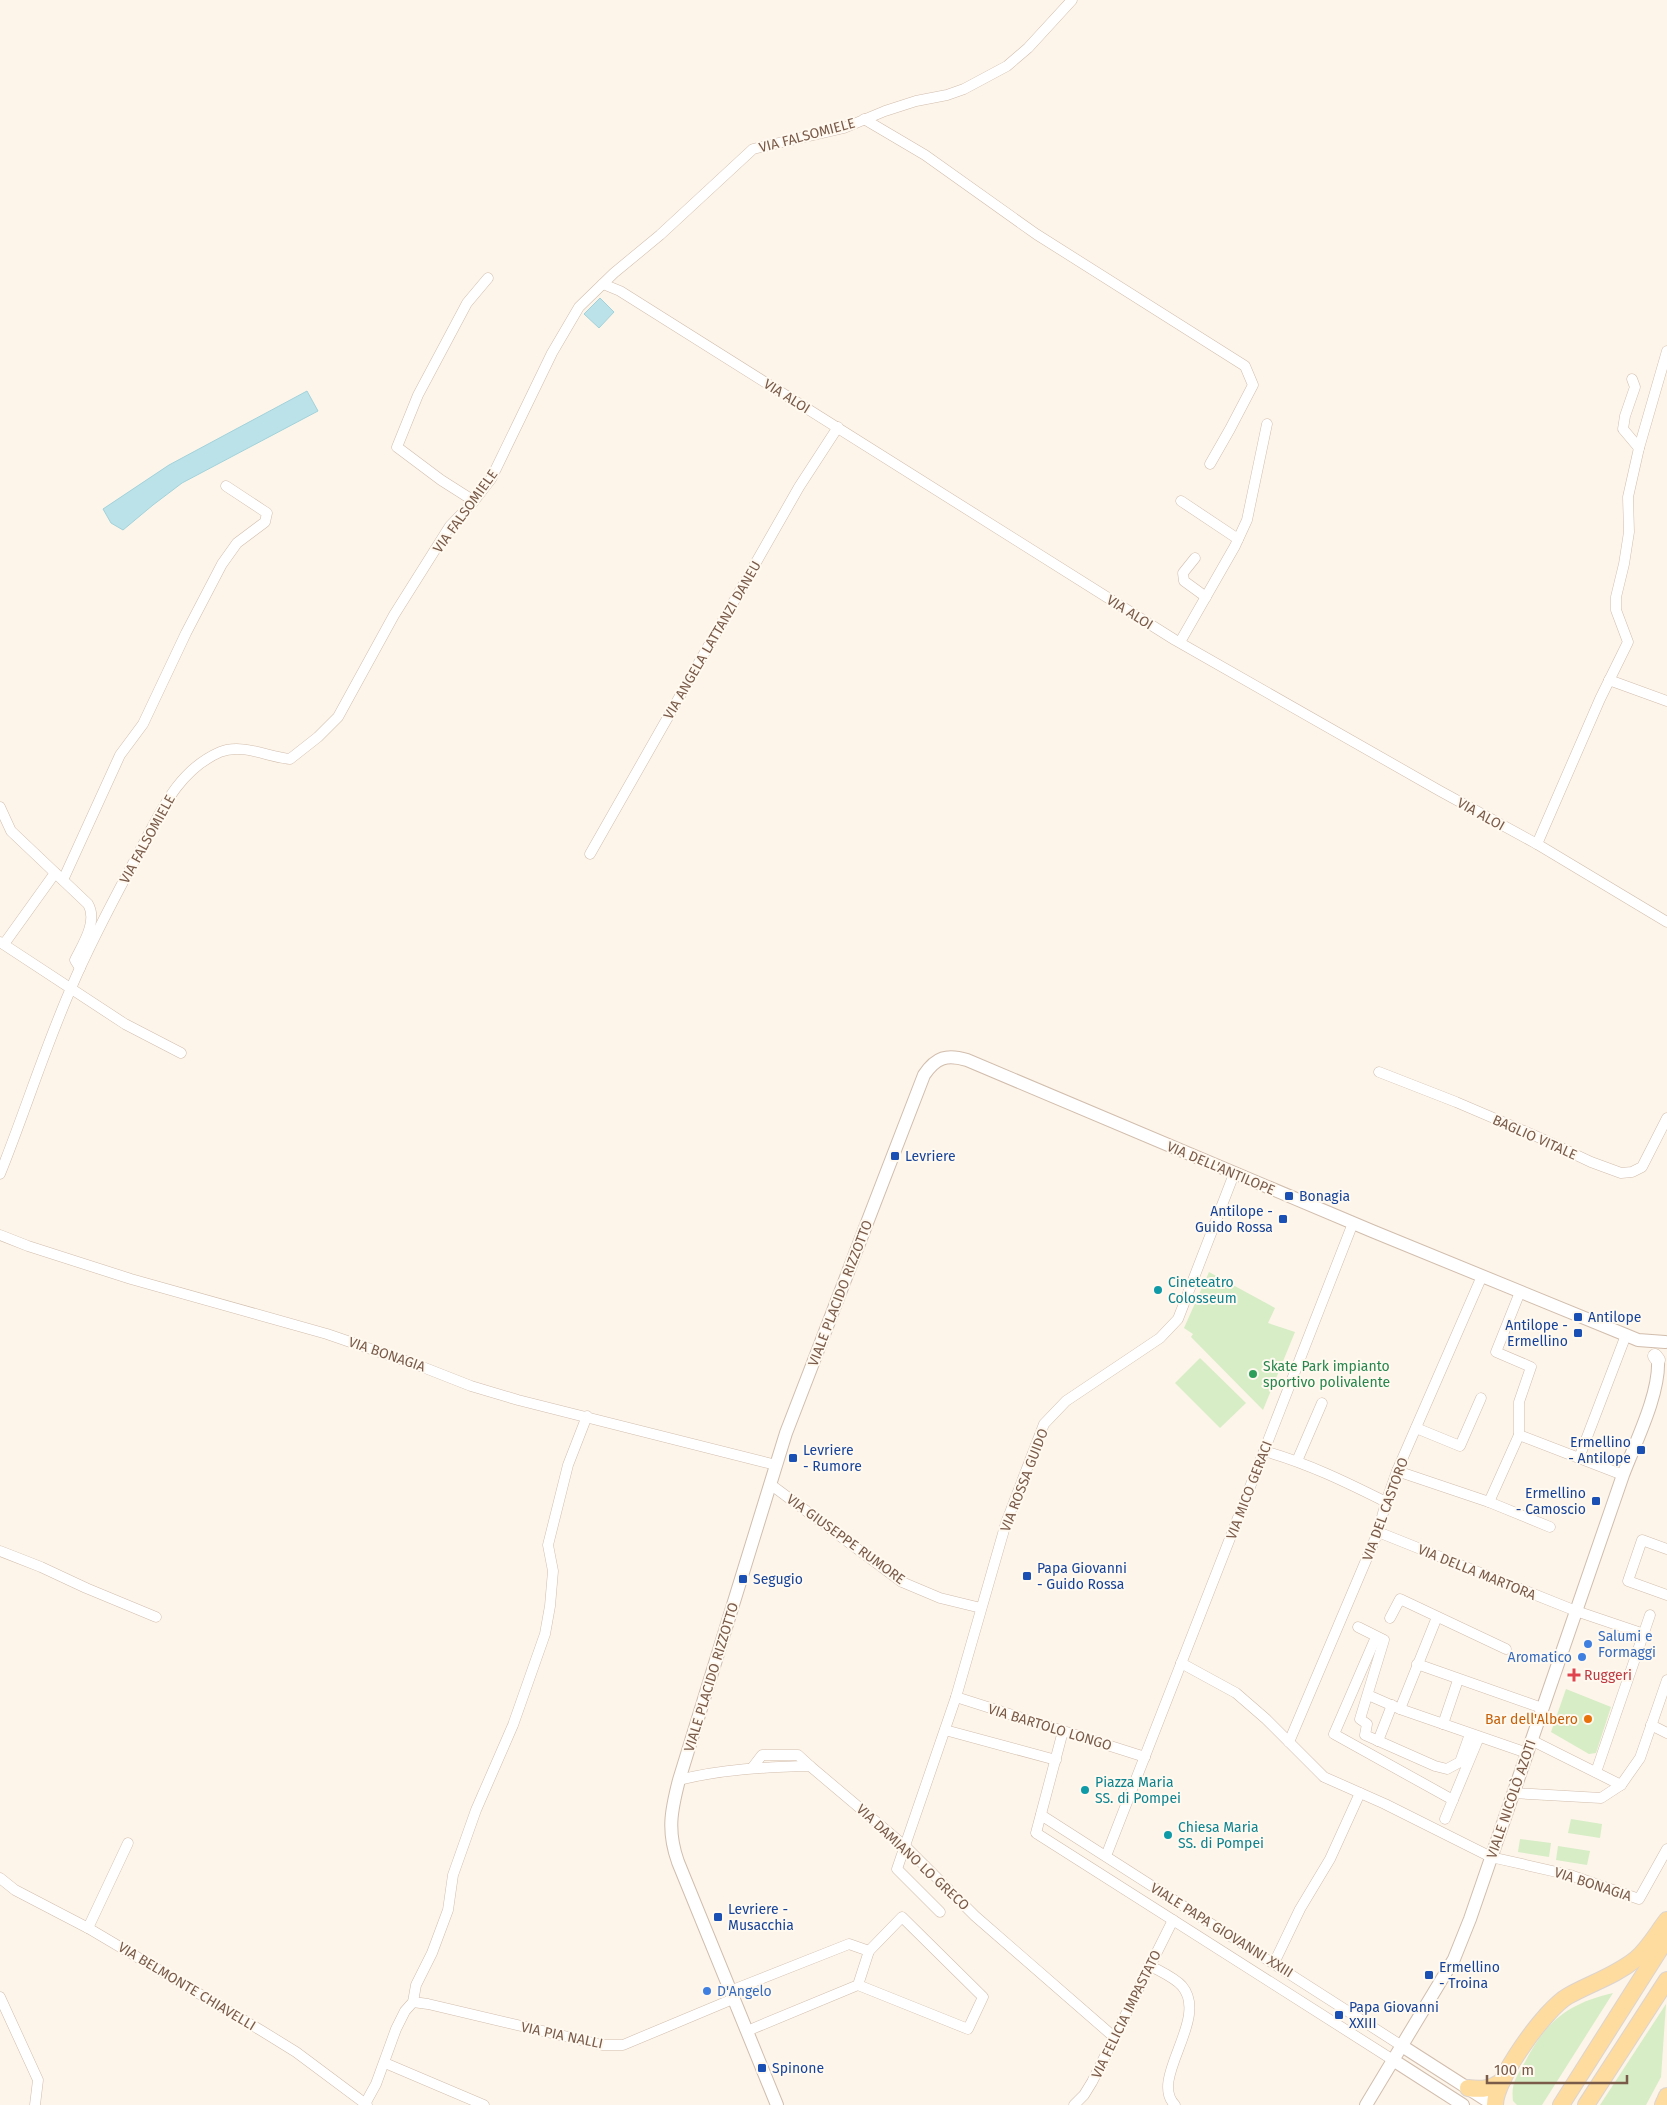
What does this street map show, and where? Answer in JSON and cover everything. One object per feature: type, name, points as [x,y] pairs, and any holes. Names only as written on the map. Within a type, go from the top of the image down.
[{"type":"main road","points":[[1495,2105],[1502,2080],[1540,2020],[1567,1996],[1612,1976],[1637,1958],[1667,1920]]},
{"type":"main road","points":[[1561,2105],[1667,1938]]},
{"type":"main road","points":[[1586,2105],[1667,1980]]},
{"type":"main road","points":[[1468,2088],[1487,2089],[1502,2080]]},
{"type":"main road","points":[[1662,2105],[1667,2096]]},
{"type":"street","name":"VIA FALSOMIELE","points":[[0,1174],[71,987],[166,800],[183,779],[202,763],[222,751],[263,752],[290,759],[318,737],[338,717],[394,615],[450,526],[474,502],[491,479],[552,353],[579,307],[753,149],[844,128],[908,104],[964,89],[1007,66],[1028,48],[1072,0]]},
{"type":"street","points":[[864,120],[925,155],[1036,234],[1245,366],[1252,384],[1210,464]]},
{"type":"street","points":[[474,502],[397,447],[418,395],[466,303],[488,278]]},
{"type":"street","name":"VIA ALOI","points":[[603,284],[628,296],[1033,552],[1180,642],[1440,791],[1537,844],[1667,922]]},
{"type":"street","points":[[1537,844],[1628,642],[1616,610],[1616,597],[1629,532],[1628,497],[1639,448],[1667,350]]},
{"type":"street","points":[[1632,379],[1635,387],[1625,416],[1623,429],[1639,448]]},
{"type":"street","points":[[1180,642],[1247,520],[1268,424]]},
{"type":"street","name":"VIA ANGELA LATTANZI DANEU","points":[[590,854],[799,487],[838,427]]},
{"type":"street","points":[[181,1053],[125,1024],[2,943],[59,877],[120,755],[143,724],[186,632],[222,564],[237,542],[265,522],[267,513],[226,486]]},
{"type":"street","points":[[1181,501],[1238,539]]},
{"type":"street","points":[[1195,558],[1184,573],[1184,581],[1206,597]]},
{"type":"street","points":[[1610,680],[1667,701]]},
{"type":"street","points":[[0,807],[10,830],[92,909],[93,916],[85,940],[75,960],[80,968]]},
{"type":"street","name":"VIA DELL'ANTILOPE","points":[[942,1058],[954,1056],[968,1060],[1234,1174],[1632,1338]]},
{"type":"street","name":"VIALE PLACIDO RIZZOTTO","points":[[777,2105],[672,1846],[671,1815],[679,1780],[776,1465],[924,1075],[930,1067],[942,1058]]},
{"type":"street","name":"BAGLIO VITALE","points":[[1379,1072],[1456,1102],[1591,1162],[1621,1173],[1632,1172],[1642,1167],[1667,1118]]},
{"type":"street","name":"VIA ROSSA GUIDO","points":[[940,1912],[898,1869],[946,1730],[1006,1524],[1044,1424],[1066,1401],[1160,1338],[1178,1319],[1234,1174]]},
{"type":"street","name":"VIA MICO GERACI","points":[[1106,1856],[1354,1224]]},
{"type":"street","name":"VIA BONAGIA","points":[[0,1235],[131,1279],[327,1334],[471,1386],[776,1465]]},
{"type":"street","name":"VIA DEL CASTORO","points":[[1289,1742],[1378,1532],[1386,1502],[1398,1471],[1482,1276]]},
{"type":"street","points":[[1489,1502],[1519,1435],[1519,1402],[1531,1367],[1496,1352],[1520,1292]]},
{"type":"street","points":[[1632,1338],[1666,1342]]},
{"type":"street","points":[[1632,1338],[1660,1361]]},
{"type":"street","points":[[1579,1458],[1632,1338]]},
{"type":"street","points":[[1651,1403],[1659,1373],[1660,1361],[1657,1348],[1666,1342]]},
{"type":"street","points":[[1651,1403],[1667,1382]]},
{"type":"street","points":[[1416,1428],[1460,1446],[1481,1398]]},
{"type":"street","points":[[1297,1461],[1322,1403]]},
{"type":"street","name":"VIALE NICOLÒ AZOTI","points":[[1393,2060],[1454,1958],[1491,1857],[1623,1475],[1651,1403]]},
{"type":"street","points":[[366,2104],[385,2063],[400,2020],[413,2002],[416,1985],[432,1953],[448,1910],[453,1876],[476,1810],[513,1725],[545,1634],[550,1606],[552,1571],[548,1545],[568,1465],[587,1416]]},
{"type":"street","points":[[1519,1435],[1623,1475]]},
{"type":"street","points":[[1264,1452],[1297,1461],[1332,1475],[1386,1502]]},
{"type":"street","points":[[1398,1471],[1489,1502],[1550,1526]]},
{"type":"street","name":"VIA GIUSEPPE RUMORE","points":[[770,1484],[902,1582],[940,1598],[981,1608]]},
{"type":"street","name":"VIA DELLA MARTORA","points":[[1378,1532],[1576,1611],[1644,1634]]},
{"type":"street","points":[[1667,1550],[1642,1540],[1628,1581],[1667,1595]]},
{"type":"street","points":[[0,1551],[156,1617]]},
{"type":"street","points":[[1390,1618],[1400,1599],[1506,1649]]},
{"type":"street","points":[[1596,1772],[1650,1615]]},
{"type":"street","points":[[1378,1741],[1417,1664],[1437,1617]]},
{"type":"street","points":[[1358,1627],[1384,1640],[1360,1719]]},
{"type":"street","points":[[1376,1637],[1334,1734],[1452,1800]]},
{"type":"street","points":[[1181,1663],[1236,1693],[1266,1719],[1324,1777],[1491,1857]]},
{"type":"street","points":[[1417,1664],[1542,1708]]},
{"type":"street","points":[[1442,1724],[1458,1680]]},
{"type":"street","points":[[1513,1793],[1601,1798],[1621,1785],[1640,1758],[1667,1680]]},
{"type":"street","points":[[1368,1696],[1475,1735],[1529,1747],[1596,1772],[1621,1785]]},
{"type":"street","name":"VIA BARTOLO LONGO","points":[[956,1697],[1145,1757]]},
{"type":"street","points":[[1344,1711],[1366,1724],[1365,1735],[1359,1748]]},
{"type":"street","points":[[1651,1725],[1667,1733]]},
{"type":"street","points":[[946,1730],[1056,1760]]},
{"type":"street","points":[[1041,1815],[1063,1731]]},
{"type":"street","points":[[1365,1735],[1435,1766],[1447,1769],[1460,1762],[1475,1735]]},
{"type":"street","points":[[1445,1819],[1475,1735]]},
{"type":"street","name":"VIA DAMIANO LO GRECO","points":[[679,1780],[752,1768],[810,1766],[906,1848],[975,1916],[1114,2037]]},
{"type":"street","points":[[1274,1963],[1300,1909],[1330,1858],[1360,1793]]},
{"type":"street","name":"VIALE PAPA GIOVANNI XXIII","points":[[1393,2060],[1036,1832],[1041,1815],[1402,2046]]},
{"type":"street","points":[[88,1928],[128,1843]]},
{"type":"street","name":"VIA BONAGIA","points":[[1491,1857],[1570,1875],[1639,1900],[1667,1850]]},
{"type":"street","name":"VIA BELMONTE CHIAVELLI","points":[[0,1878],[15,1890],[88,1928],[296,2052],[366,2104]]},
{"type":"street","points":[[747,2031],[858,1986],[968,2029],[984,1997],[902,1917],[869,1951],[858,1986]]},
{"type":"street","name":"VIA FELICIA IMPASTATO","points":[[1074,2105],[1084,2095],[1092,2082],[1173,1920]]},
{"type":"street","name":"VIA PIA NALLI","points":[[413,2002],[602,2045],[623,2045],[849,1944],[869,1951]]},
{"type":"street","points":[[1149,1965],[1181,1985],[1190,2001],[1188,2018],[1168,2084],[1170,2100],[1175,2105]]},
{"type":"street","points":[[0,1998],[38,2080],[35,2105]]},
{"type":"street","points":[[1402,2046],[1495,2105]]},
{"type":"street","points":[[1366,2105],[1393,2060],[1463,2105]]},
{"type":"street","points":[[385,2063],[484,2105]]},
{"type":"green space","name":"Skate Park impianto sportivo polivalente","points":[[1209,1272],[1275,1308],[1268,1323],[1295,1332],[1263,1410],[1191,1337],[1193,1334],[1184,1328]]},
{"type":"green space","points":[[1200,1358],[1246,1403],[1220,1428],[1175,1383]]},
{"type":"green space","points":[[1566,1689],[1611,1707],[1596,1753],[1589,1754],[1551,1732]]},
{"type":"green space","points":[[1571,1819],[1602,1824],[1600,1838],[1568,1833]]},
{"type":"green space","points":[[1520,1839],[1551,1843],[1549,1857],[1518,1852]]},
{"type":"green space","points":[[1558,1846],[1590,1851],[1587,1865],[1556,1860]]},
{"type":"green space","points":[[1613,1993],[1542,2105],[1517,2105],[1513,2101],[1515,2081],[1541,2035],[1571,2008],[1597,1997]]},
{"type":"green space","points":[[1666,2004],[1661,2077],[1646,2105],[1600,2105]]},
{"type":"water","points":[[600,298],[614,312],[599,328],[584,314]]},
{"type":"water","points":[[307,391],[318,411],[182,483],[123,530],[111,523],[103,509],[169,465]]},
{"type":"place","name":"Levriere","points":[[895,1156]]},
{"type":"place","name":"Bonagia","points":[[1289,1196]]},
{"type":"place","name":"Antilope - Guido Rossa","points":[[1283,1219]]},
{"type":"place","name":"Cineteatro Colosseum","points":[[1158,1290]]},
{"type":"place","name":"Antilope","points":[[1578,1317]]},
{"type":"place","name":"Antilope - Ermellino","points":[[1578,1333]]},
{"type":"place","name":"Skate Park impianto sportivo polivalente","points":[[1253,1374]]},
{"type":"place","name":"Ermellino - Antilope","points":[[1641,1450]]},
{"type":"place","name":"Levriere - Rumore","points":[[793,1458]]},
{"type":"place","name":"Ermellino - Camoscio","points":[[1596,1501]]},
{"type":"place","name":"Papa Giovanni - Guido Rossa","points":[[1027,1576]]},
{"type":"place","name":"Segugio","points":[[743,1579]]},
{"type":"place","name":"Salumi e Formaggi","points":[[1588,1644]]},
{"type":"place","name":"Aromatico","points":[[1582,1657]]},
{"type":"place","name":"Ruggeri","points":[[1574,1675]]},
{"type":"place","name":"Bar dell'Albero","points":[[1588,1719]]},
{"type":"place","name":"Piazza Maria SS. di Pompei","points":[[1085,1790]]},
{"type":"place","name":"Chiesa Maria SS. di Pompei","points":[[1168,1835]]},
{"type":"place","name":"Levriere - Musacchia","points":[[718,1917]]},
{"type":"place","name":"Ermellino - Troina","points":[[1429,1975]]},
{"type":"place","name":"D'Angelo","points":[[707,1991]]},
{"type":"place","name":"Papa Giovanni XXIII","points":[[1339,2015]]},
{"type":"place","name":"Spinone","points":[[762,2068]]}]
